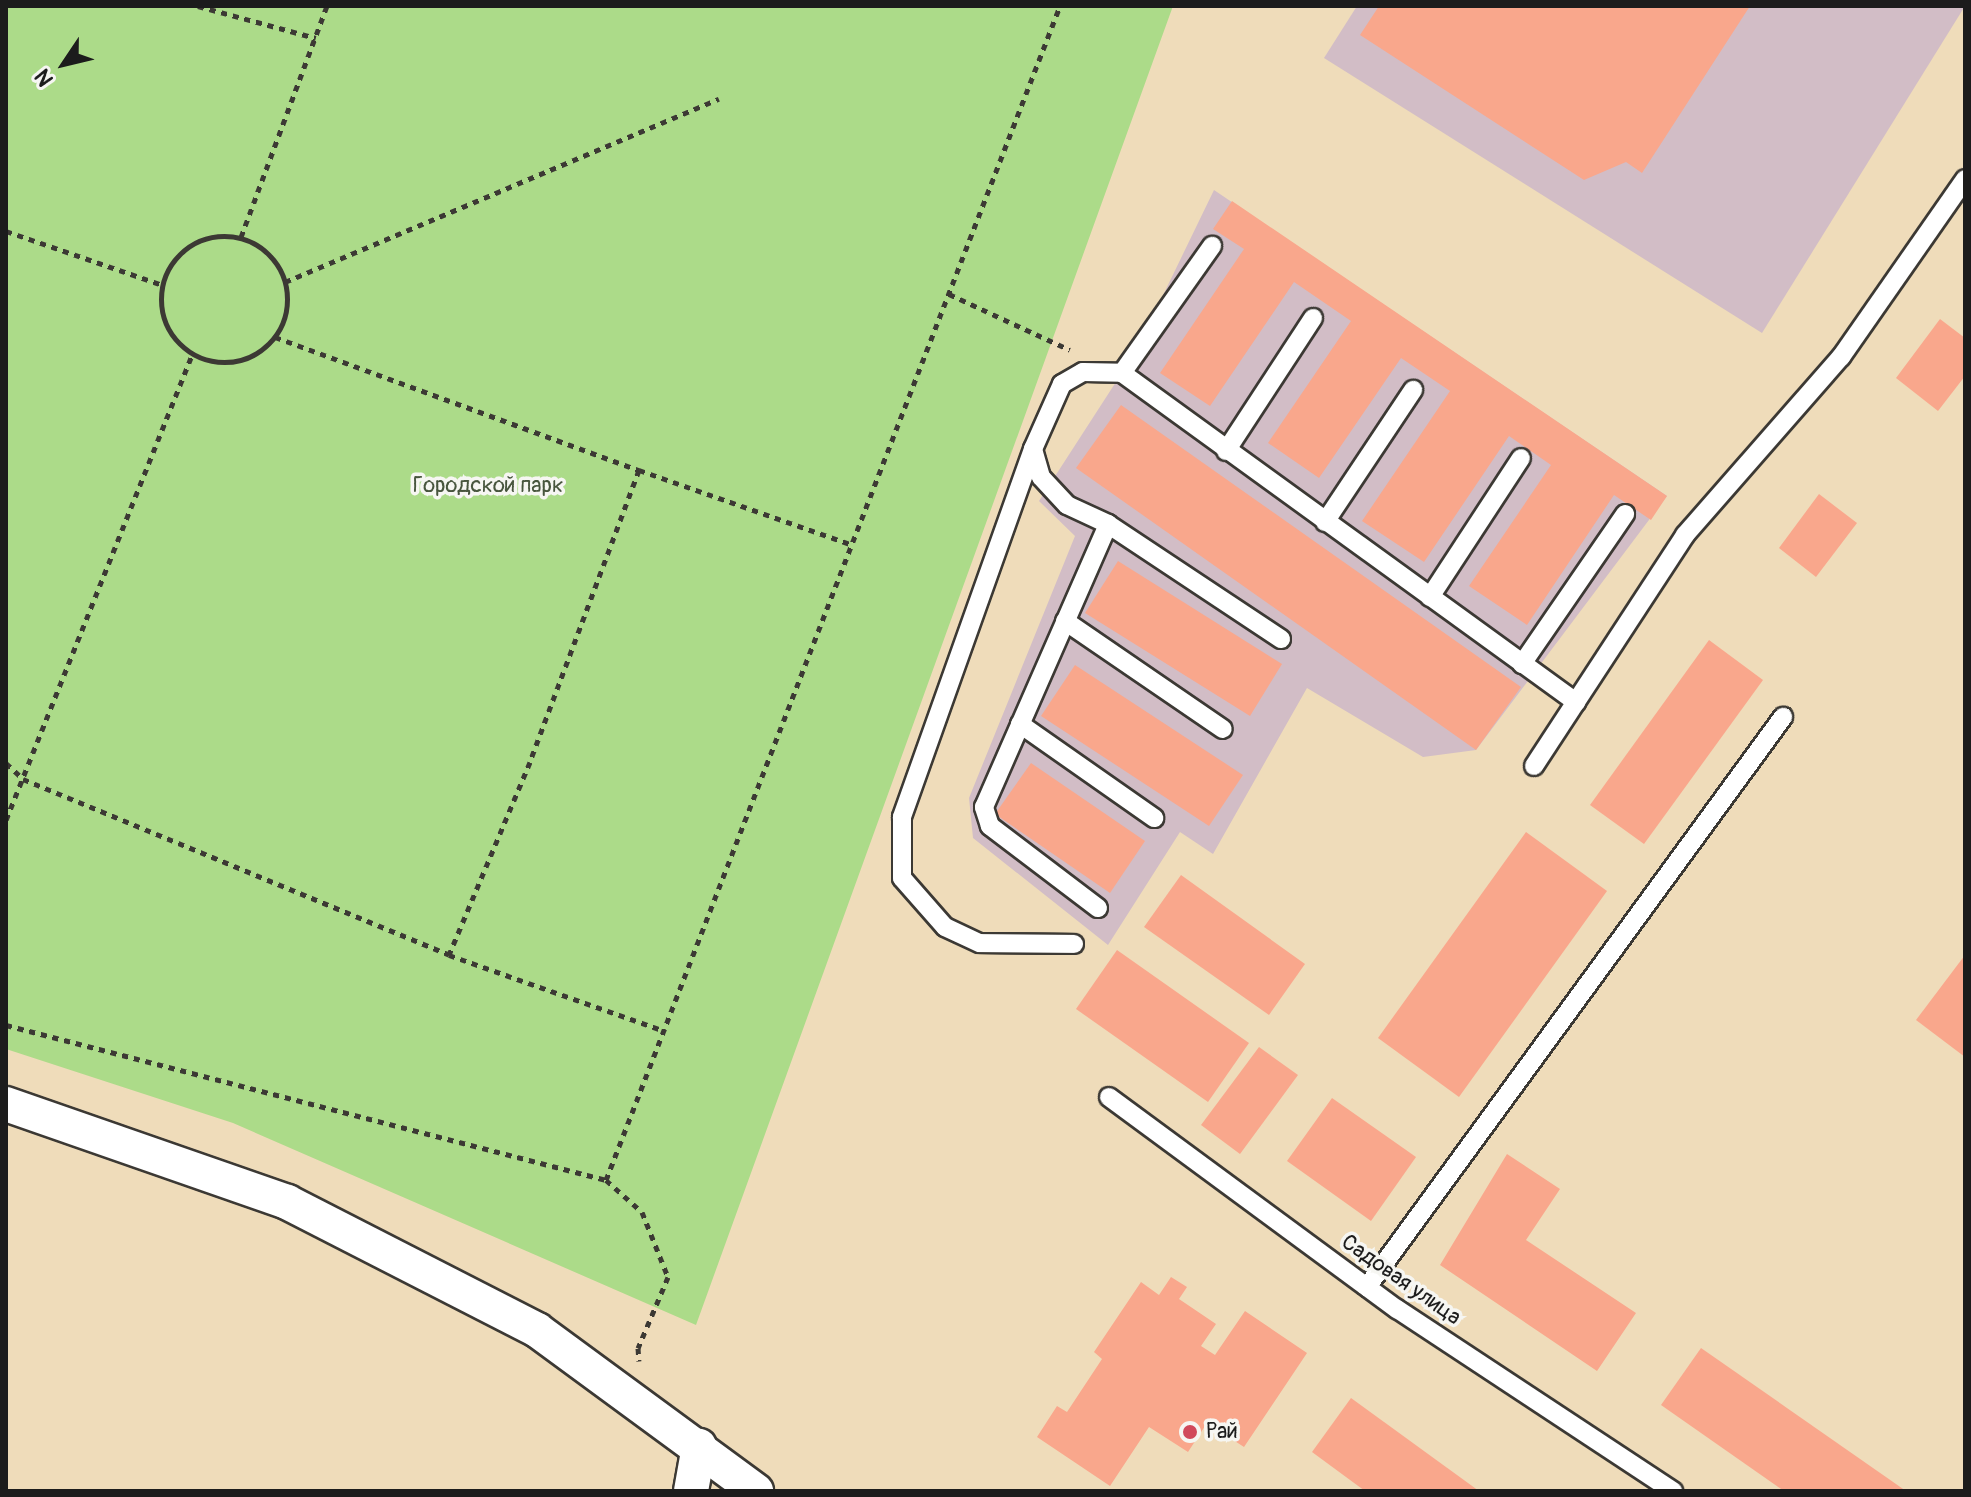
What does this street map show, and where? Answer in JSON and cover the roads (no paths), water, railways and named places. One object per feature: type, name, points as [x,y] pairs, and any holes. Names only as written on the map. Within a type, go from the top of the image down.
[{"type":"street","points":[[6,1104],[287,1202],[537,1330],[699,1446],[756,1491]]},
{"type":"street","points":[[691,1491],[699,1446]]},
{"type":"lane","points":[[1534,766],[1685,535],[1841,357],[1965,179]]},
{"type":"lane","points":[[1122,373],[1212,246]]},
{"type":"lane","points":[[1226,451],[1313,318]]},
{"type":"lane","points":[[1074,944],[980,943],[945,927],[902,878],[902,817],[1033,449],[1062,384],[1083,372],[1122,373],[1576,702]]},
{"type":"lane","points":[[1325,522],[1413,390]]},
{"type":"lane","points":[[1033,449],[1041,477],[1067,505],[1108,524],[1281,639]]},
{"type":"lane","points":[[1430,597],[1521,458]]},
{"type":"lane","points":[[1522,664],[1625,514]]},
{"type":"lane","points":[[1098,908],[990,826],[984,807],[1108,524]]},
{"type":"lane","points":[[1065,621],[1223,729]]},
{"type":"lane","points":[[1367,1287],[1783,717]]},
{"type":"lane","points":[[1020,724],[1154,818]]},
{"type":"lane","name":"Садовая улица","points":[[1109,1097],[1367,1287],[1673,1491]]},
{"type":"place","name":"Рай","points":[[1190,1432]]},
{"type":"park label","name":"Городской парк","points":[[488,486]]}]
